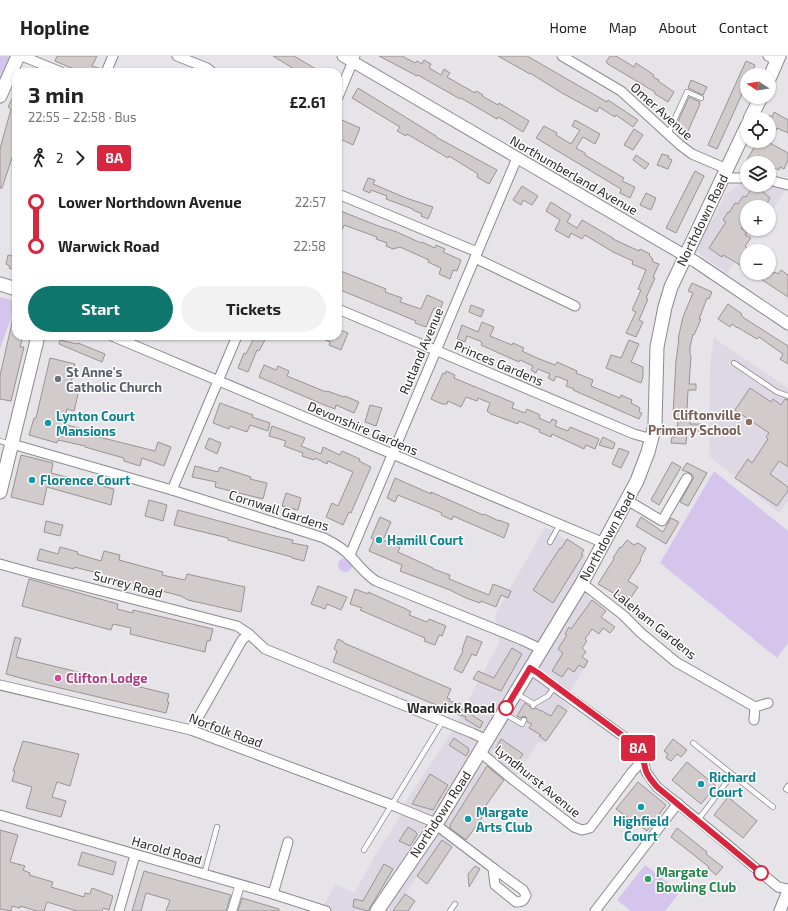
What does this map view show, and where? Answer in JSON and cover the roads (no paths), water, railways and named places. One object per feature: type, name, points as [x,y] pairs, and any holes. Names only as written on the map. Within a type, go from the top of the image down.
[{"type":"main road","points":[[13,68],[18,56]]},
{"type":"main road","points":[[772,68],[775,58]]},
{"type":"main road","points":[[0,96],[12,69]]},
{"type":"main road","name":"Northdown Road","points":[[377,911],[435,826],[582,583],[637,480],[652,439],[655,425],[657,347],[660,327],[671,287],[740,141]]},
{"type":"main road","points":[[0,284],[12,288]]},
{"type":"main road","points":[[0,492],[6,443],[37,340]]},
{"type":"street","points":[[22,56],[51,68]]},
{"type":"street","points":[[108,68],[113,56]]},
{"type":"street","points":[[177,56],[207,68]]},
{"type":"street","name":"Omer Avenue","points":[[562,56],[621,91],[692,154],[725,174]]},
{"type":"street","points":[[342,84],[350,58]]},
{"type":"street","name":"Northumberland Avenue","points":[[350,58],[723,279],[788,324]]},
{"type":"street","name":"Rutland Avenue","points":[[350,555],[517,158]]},
{"type":"street","points":[[725,174],[740,177]]},
{"type":"street","points":[[776,182],[788,185]]},
{"type":"street","points":[[342,196],[476,255],[575,306]]},
{"type":"street","name":"Princes Gardens","points":[[342,311],[634,434],[652,439]]},
{"type":"street","name":"Devonshire Gardens","points":[[121,340],[604,543]]},
{"type":"street","points":[[172,490],[235,340]]},
{"type":"street","name":"Cornwall Gardens","points":[[6,443],[172,490],[324,538],[338,545],[350,555],[368,576],[376,581],[541,649]]},
{"type":"street","points":[[627,500],[662,521],[687,478]]},
{"type":"street","name":"Surrey Road","points":[[0,564],[32,574],[237,626],[248,634]]},
{"type":"street","name":"Laleham Gardens","points":[[582,583],[676,662],[755,707]]},
{"type":"street","points":[[191,730],[242,640],[248,634],[266,649],[487,740]]},
{"type":"street","points":[[530,668],[638,747],[642,753],[646,772],[657,787],[778,887],[788,890],[780,911]]},
{"type":"street","name":"Norfolk Road","points":[[0,685],[191,730],[431,821],[435,826],[493,868]]},
{"type":"street","points":[[754,720],[755,707],[768,704]]},
{"type":"street","name":"Lyndhurst Avenue","points":[[480,752],[574,827],[582,830],[590,828],[632,772],[643,760]]},
{"type":"street","points":[[595,911],[678,803]]},
{"type":"street","name":"Harold Road","points":[[0,815],[204,875],[240,884],[273,894],[315,910],[326,911]]},
{"type":"street","points":[[273,894],[288,842]]},
{"type":"street","points":[[119,911],[135,855]]},
{"type":"lane","points":[[668,134],[687,92],[701,98]]},
{"type":"lane","points":[[734,363],[777,392],[788,396]]},
{"type":"lane","points":[[550,542],[560,524]]},
{"type":"lane","points":[[515,693],[533,705],[548,696],[555,686]]},
{"type":"lane","points":[[503,713],[522,724],[524,720]]},
{"type":"lane","points":[[364,850],[442,721]]},
{"type":"lane","points":[[693,743],[773,807]]},
{"type":"lane","points":[[698,820],[732,775]]},
{"type":"lane","points":[[788,786],[786,789],[788,790]]},
{"type":"lane","points":[[204,875],[217,827]]},
{"type":"lane","points":[[230,911],[240,884]]},
{"type":"lane","points":[[234,911],[240,884]]},
{"type":"lane","points":[[450,911],[455,904]]},
{"type":"place","name":"St Anne's Catholic Church","points":[[58,379]]},
{"type":"place","name":"Cliftonville Primary School","points":[[749,422]]},
{"type":"place","name":"Lynton Court Mansions","points":[[48,423]]},
{"type":"place","name":"Florence Court","points":[[32,480]]},
{"type":"place","name":"Hamill Court","points":[[379,540]]},
{"type":"place","name":"Clifton Lodge","points":[[58,678]]},
{"type":"place","name":"Warwick Road","points":[[506,708]]},
{"type":"place","name":"Richard Court","points":[[701,784]]},
{"type":"place","name":"Highfield Court","points":[[641,807]]},
{"type":"place","name":"Margate Arts Club","points":[[468,819]]},
{"type":"place","name":"Margate Bowling Club","points":[[648,879]]}]
